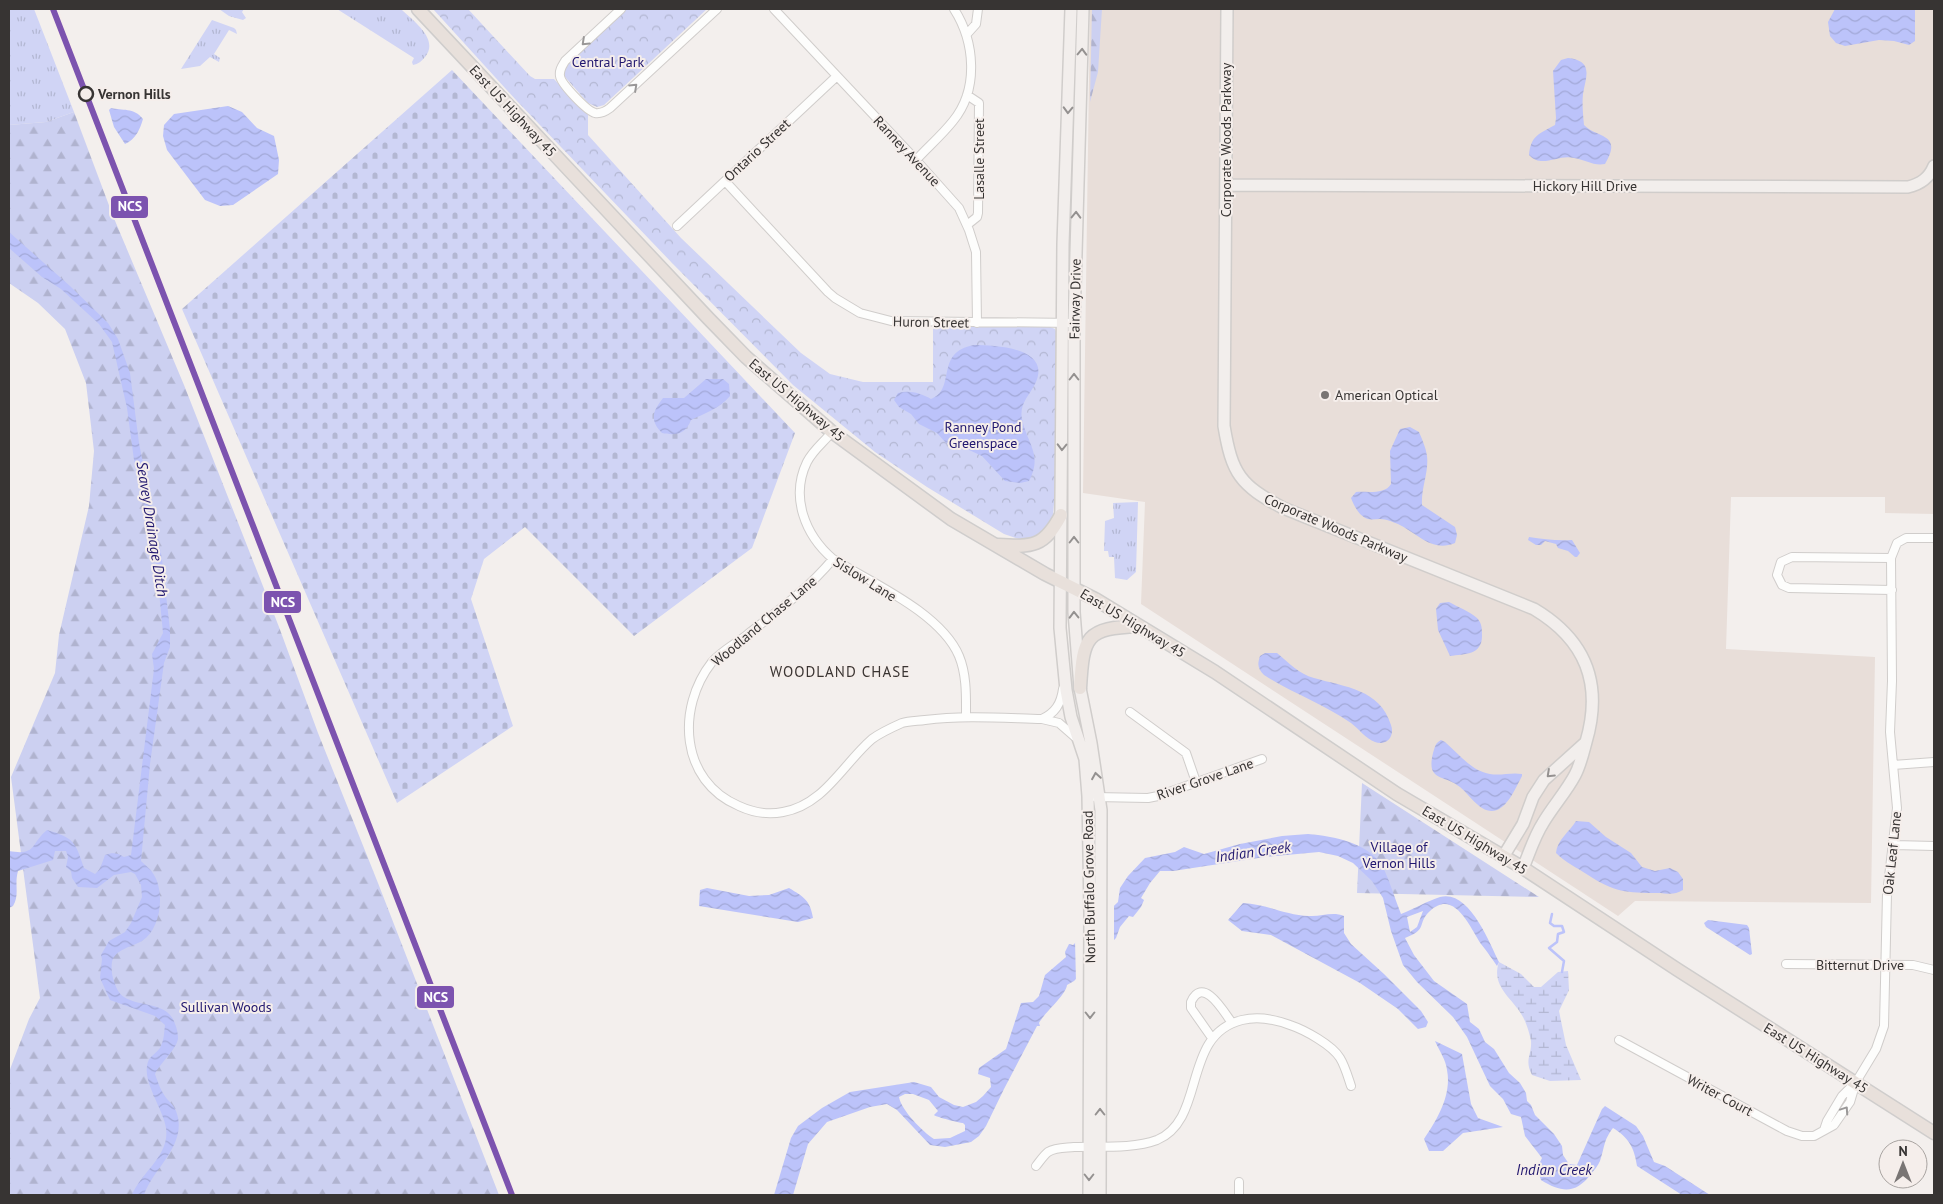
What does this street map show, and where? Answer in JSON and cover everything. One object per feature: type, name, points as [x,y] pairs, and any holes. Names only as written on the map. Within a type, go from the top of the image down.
[{"type":"main road","name":"East US Highway 45","points":[[418,9],[746,357],[832,432],[951,519],[1074,588],[1214,672],[1397,794],[1523,868],[1678,970],[1934,1133]]},
{"type":"main road","name":"Fairway Drive","points":[[1071,9],[1063,244],[1068,323],[1074,588]]},
{"type":"main road","name":"Fairway Drive","points":[[1060,581],[1068,323],[1083,9]]},
{"type":"main road","name":"Corporate Woods Parkway","points":[[1227,9],[1224,426],[1228,453],[1240,476],[1260,496],[1283,508],[1534,609],[1548,617],[1568,635],[1579,650],[1590,678],[1593,703],[1592,723],[1576,774],[1542,824],[1523,868]]},
{"type":"main road","name":"Hickory Hill Drive","points":[[1226,184],[1908,187],[1923,181],[1934,166]]},
{"type":"main road","points":[[994,544],[1019,546],[1041,541],[1054,529],[1061,515]]},
{"type":"main road","name":"North Buffalo Grove Road","points":[[1060,581],[1062,644],[1071,717],[1082,745],[1088,796],[1096,912]]},
{"type":"main road","name":"North Buffalo Grove Road","points":[[1074,588],[1074,625],[1080,688],[1100,797],[1096,912],[1094,1146],[1089,1195]]},
{"type":"main road","points":[[1080,688],[1082,661],[1087,644],[1097,631],[1112,627],[1139,626]]},
{"type":"main road","points":[[1503,857],[1523,824],[1533,797],[1544,780],[1586,742]]},
{"type":"main road","name":"North Buffalo Grove Road","points":[[1094,1146],[1100,1195]]},
{"type":"street","points":[[620,9],[560,68],[562,82],[594,113],[601,113],[610,108],[717,9]]},
{"type":"street","name":"Ranney Avenue","points":[[774,9],[952,200],[967,225],[976,259],[977,322]]},
{"type":"street","name":"Lasalle Street","points":[[916,160],[954,120],[967,95],[971,75],[970,45],[967,34],[954,9]]},
{"type":"street","points":[[967,34],[976,24],[978,9]]},
{"type":"street","name":"Ontario Street","points":[[678,226],[837,76]]},
{"type":"street","name":"Lasalle Street","points":[[967,95],[979,103],[978,213],[977,217],[967,225]]},
{"type":"street","name":"Huron Street","points":[[725,181],[828,292],[860,313],[891,321],[1068,323]]},
{"type":"street","name":"Sislow Lane","points":[[832,432],[814,450],[807,462],[802,477],[800,492],[804,518],[810,534],[832,559],[928,617],[946,634],[959,657],[965,680],[966,717]]},
{"type":"street","points":[[1892,590],[1789,588],[1782,585],[1777,575],[1781,562],[1792,557],[1891,558],[1898,543],[1906,538],[1934,538]]},
{"type":"street","name":"Oak Leaf Lane","points":[[1856,1082],[1876,1049],[1884,1026],[1887,894],[1898,808],[1890,732],[1891,558]]},
{"type":"street","name":"Woodland Chase Lane","points":[[832,559],[816,580],[714,661],[697,685],[689,728],[691,752],[699,773],[718,794],[730,802],[759,813],[783,812],[802,805],[821,794],[873,738],[903,723],[934,718],[1042,719],[1059,723],[1072,733],[1082,745]]},
{"type":"street","points":[[1042,719],[1057,709],[1062,700],[1063,689],[1058,649],[1062,644]]},
{"type":"street","points":[[1130,712],[1186,753],[1196,782]]},
{"type":"street","name":"River Grove Lane","points":[[1088,796],[1148,798],[1158,796],[1262,759]]},
{"type":"street","points":[[1893,765],[1934,762]]},
{"type":"street","points":[[1894,845],[1934,846]]},
{"type":"street","name":"Bitternut Drive","points":[[1786,964],[1913,965],[1934,970]]},
{"type":"street","points":[[1212,1038],[1191,1008],[1191,1002],[1198,994],[1202,992],[1212,996],[1232,1023]]},
{"type":"street","points":[[1036,1166],[1049,1151],[1060,1148],[1128,1146],[1157,1140],[1176,1126],[1185,1110],[1200,1062],[1212,1038],[1232,1023],[1254,1017],[1276,1020],[1298,1027],[1332,1049],[1340,1058],[1351,1086]]},
{"type":"street","name":"Writer Court","points":[[1619,1040],[1787,1131],[1802,1136],[1814,1136],[1824,1130],[1827,1120],[1842,1096],[1856,1082]]},
{"type":"street","points":[[1239,1182],[1239,1195]]},
{"type":"shaded area","points":[[1090,9],[1934,9],[1934,514],[1885,513],[1885,497],[1731,497],[1726,649],[1875,657],[1871,903],[1635,901],[1618,916],[1141,604],[1145,502],[1083,493]]},
{"type":"green space","points":[[9,9],[34,9],[74,112],[46,122],[9,125]]},
{"type":"green space","points":[[219,9],[244,9],[242,12],[246,18],[243,20],[229,16]]},
{"type":"green space","points":[[337,9],[401,9],[423,30],[429,43],[429,50],[423,60],[413,65],[414,58]]},
{"type":"green space","name":"Ranney Pond Greenspace","points":[[433,9],[468,9],[530,76],[535,79],[554,79],[588,115],[588,135],[681,238],[801,353],[830,374],[863,382],[933,382],[933,325],[1048,326],[1055,329],[1058,335],[1056,478],[1053,516],[1044,531],[1033,538],[1019,539],[1004,534],[927,487],[875,452],[793,385],[673,264],[516,100]]},
{"type":"green space","name":"Central Park","points":[[624,9],[707,9],[604,105],[597,107],[588,103],[565,77],[562,72],[563,67]]},
{"type":"green space","points":[[1092,9],[1102,9],[1098,72],[1090,102]]},
{"type":"green space","points":[[212,20],[234,28],[237,34],[229,30],[214,54],[220,58],[219,62],[210,57],[200,66],[181,69]]},
{"type":"green space","points":[[452,70],[795,433],[752,548],[634,636],[525,527],[484,559],[471,599],[513,726],[397,803],[182,309]]},
{"type":"green space","name":"Sullivan Woods","points":[[74,112],[113,216],[184,385],[279,627],[318,733],[499,1195],[9,1195],[9,1072],[29,1019],[40,998],[11,777],[55,673],[59,635],[89,506],[94,451],[86,383],[65,329],[38,303],[9,283],[9,125],[46,122]]},
{"type":"green space","points":[[1138,502],[1136,572],[1127,580],[1115,578],[1114,557],[1109,557],[1108,551],[1104,551],[1105,521],[1114,518],[1113,503]]},
{"type":"green space","name":"Village of Vernon Hills","points":[[1362,783],[1539,897],[1357,893]]},
{"type":"green space","points":[[1499,962],[1521,974],[1534,987],[1541,987],[1558,972],[1568,971],[1569,990],[1559,1011],[1566,1045],[1581,1080],[1550,1081],[1532,1075],[1529,1065],[1531,1041],[1529,1033],[1520,1012],[1505,993],[1498,979]]},
{"type":"water","points":[[1835,9],[1915,9],[1915,41],[1909,45],[1879,40],[1845,46],[1836,43],[1830,36],[1828,22]]},
{"type":"water","points":[[1568,58],[1582,62],[1585,66],[1586,75],[1583,94],[1584,125],[1610,142],[1610,154],[1605,164],[1568,157],[1539,161],[1529,155],[1534,139],[1540,133],[1555,125],[1553,71],[1561,60]]},
{"type":"water","points":[[228,106],[242,112],[257,128],[274,136],[279,160],[278,174],[233,205],[220,206],[205,200],[167,150],[163,136],[164,125],[174,114]]},
{"type":"water","points":[[111,108],[132,111],[143,119],[135,137],[125,144],[114,127],[109,110]]},
{"type":"water","name":"Seavey Drainage Ditch","points":[[9,232],[70,286],[108,323],[118,339],[130,373],[139,443],[162,559],[170,630],[170,647],[164,663],[150,764],[141,861],[154,875],[157,883],[160,901],[159,910],[157,920],[148,935],[142,941],[117,954],[112,962],[113,979],[120,994],[138,1003],[160,1008],[166,1012],[176,1026],[178,1034],[177,1043],[155,1074],[163,1093],[176,1111],[179,1123],[178,1134],[174,1145],[148,1185],[144,1195],[132,1195],[164,1147],[166,1138],[164,1121],[148,1081],[147,1073],[149,1060],[158,1050],[164,1037],[165,1025],[155,1016],[110,1000],[100,978],[101,955],[109,941],[125,932],[131,923],[142,897],[141,885],[135,874],[131,872],[114,875],[97,888],[78,887],[72,878],[71,871],[66,867],[68,857],[66,851],[55,851],[53,860],[18,871],[15,902],[9,908],[9,851],[24,852],[29,850],[47,830],[68,838],[75,846],[84,868],[95,874],[100,869],[105,855],[115,853],[124,857],[131,855],[154,669],[152,654],[163,633],[156,561],[134,460],[127,408],[112,342],[99,324],[61,289],[42,277],[9,248]]},
{"type":"water","points":[[974,345],[995,346],[1019,351],[1029,356],[1036,363],[1038,372],[1035,384],[1023,404],[1021,414],[1024,428],[1033,449],[1035,463],[1029,481],[1020,483],[1005,481],[982,456],[956,444],[946,443],[937,433],[919,424],[911,414],[899,407],[894,400],[898,393],[902,392],[915,393],[931,399],[939,394],[954,355],[962,349]]},
{"type":"water","points":[[706,379],[723,379],[729,384],[730,396],[717,407],[691,420],[689,425],[680,433],[662,433],[655,424],[654,416],[663,398],[684,398]]},
{"type":"water","points":[[1410,427],[1419,432],[1427,456],[1422,505],[1455,527],[1457,535],[1455,543],[1439,546],[1425,541],[1394,522],[1365,518],[1359,513],[1351,498],[1356,492],[1385,490],[1391,484],[1390,451],[1400,429]]},
{"type":"water","points":[[1529,537],[1572,540],[1580,553],[1575,557],[1568,551],[1558,548],[1556,544],[1545,541],[1541,545],[1536,545],[1528,540]]},
{"type":"water","points":[[1449,602],[1471,613],[1480,622],[1482,636],[1479,647],[1476,650],[1467,654],[1450,656],[1438,630],[1436,609],[1440,603]]},
{"type":"water","points":[[1265,653],[1277,653],[1304,674],[1349,687],[1370,697],[1386,713],[1392,729],[1389,739],[1383,743],[1372,741],[1341,716],[1264,675],[1259,669],[1258,664],[1260,656]]},
{"type":"water","points":[[1441,740],[1465,761],[1483,772],[1522,774],[1509,800],[1501,808],[1492,811],[1486,810],[1460,787],[1434,773],[1431,762],[1436,744]]},
{"type":"water","points":[[1576,821],[1589,822],[1606,837],[1631,853],[1642,867],[1655,871],[1670,868],[1678,872],[1683,879],[1683,890],[1670,894],[1637,893],[1621,890],[1597,881],[1567,862],[1556,853],[1557,848]]},
{"type":"water","name":"Indian Creek","points":[[1308,834],[1329,837],[1350,842],[1369,852],[1383,867],[1401,914],[1440,897],[1450,897],[1460,901],[1469,909],[1490,942],[1499,962],[1497,966],[1460,912],[1447,904],[1439,905],[1430,911],[1420,929],[1405,938],[1414,955],[1434,981],[1467,1004],[1470,1022],[1479,1029],[1485,1042],[1494,1049],[1509,1073],[1520,1083],[1535,1115],[1554,1134],[1562,1146],[1563,1155],[1569,1164],[1577,1165],[1605,1106],[1636,1126],[1643,1136],[1654,1162],[1665,1166],[1710,1195],[1682,1195],[1637,1166],[1630,1144],[1623,1135],[1613,1128],[1606,1140],[1598,1165],[1580,1185],[1574,1188],[1562,1189],[1541,1180],[1537,1168],[1542,1158],[1525,1136],[1521,1117],[1511,1114],[1503,1099],[1490,1086],[1467,1037],[1453,1017],[1417,982],[1403,965],[1391,931],[1383,898],[1372,881],[1353,863],[1338,856],[1319,852],[1265,857],[1173,871],[1160,871],[1141,898],[1144,900],[1141,907],[1133,917],[1129,916],[1120,927],[1116,938],[1074,981],[1067,985],[1063,994],[1039,1023],[1040,1026],[1037,1026],[986,1126],[979,1136],[971,1142],[945,1147],[930,1145],[897,1110],[887,1104],[870,1107],[827,1122],[808,1144],[793,1195],[774,1195],[791,1138],[798,1126],[822,1108],[850,1092],[914,1082],[931,1087],[939,1097],[954,1105],[963,1107],[976,1102],[983,1096],[991,1087],[990,1078],[978,1074],[979,1068],[1006,1049],[1021,1003],[1033,1002],[1039,996],[1045,975],[1066,957],[1065,952],[1069,944],[1073,945],[1118,902],[1120,888],[1128,876],[1145,858],[1175,852],[1184,847],[1204,854],[1240,844],[1282,836]],"holes":[[[1423,911],[1417,927],[1410,932],[1407,917]],[[905,1094],[913,1094],[929,1100],[938,1111],[934,1115],[963,1123],[965,1131],[950,1138],[934,1139],[919,1126],[904,1108],[899,1097]]]},
{"type":"water","points":[[707,888],[749,896],[769,895],[789,888],[806,900],[813,918],[798,922],[699,906],[700,890]]},
{"type":"water","points":[[1243,903],[1260,905],[1300,915],[1335,914],[1344,916],[1344,933],[1351,944],[1421,1011],[1428,1022],[1426,1027],[1418,1029],[1398,1009],[1360,983],[1271,935],[1242,931],[1228,920]]},
{"type":"water","points":[[1708,920],[1747,925],[1752,954],[1750,955],[1706,927],[1704,923]]},
{"type":"water","points":[[1435,1041],[1462,1054],[1471,1104],[1478,1118],[1503,1127],[1463,1133],[1443,1151],[1429,1151],[1424,1139],[1442,1107],[1447,1089],[1446,1066]]},
{"type":"pier","points":[[1114,902],[1114,944],[1076,983],[1075,940]]},
{"type":"waterway","points":[[1552,914],[1550,923],[1554,926],[1562,926],[1564,932],[1558,934],[1557,942],[1549,948],[1564,961],[1562,972]]},
{"type":"transit line","name":"NCS","points":[[53,9],[512,1195]]},
{"type":"place","name":"Vernon Hills","points":[[86,94]]},
{"type":"place","name":"American Optical","points":[[1325,395]]},
{"type":"district","name":"WOODLAND CHASE","points":[[840,672]]}]
